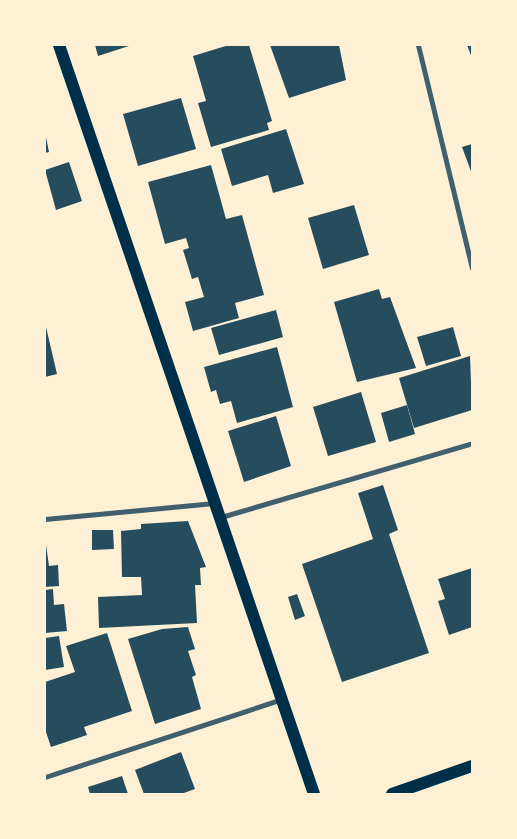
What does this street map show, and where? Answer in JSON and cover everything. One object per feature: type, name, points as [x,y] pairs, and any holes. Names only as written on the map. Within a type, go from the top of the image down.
[{"type":"main road","points":[[59,45],[214,503],[221,517],[279,700],[314,794]]},
{"type":"main road","points":[[392,794],[472,766]]},
{"type":"street","points":[[418,45],[472,268]]},
{"type":"street","points":[[221,517],[472,443]]},
{"type":"street","points":[[45,519],[214,503]]},
{"type":"street","points":[[45,777],[279,700]]},
{"type":"building","points":[[95,45],[132,45],[98,56]]},
{"type":"building","points":[[229,45],[249,45],[272,121],[267,123],[269,130],[211,147],[198,103],[206,101],[193,56]]},
{"type":"building","points":[[270,45],[339,45],[346,80],[289,98]]},
{"type":"building","points":[[467,45],[472,45],[472,58]]},
{"type":"building","points":[[181,98],[196,149],[138,166],[123,114]]},
{"type":"building","points":[[286,129],[304,184],[273,193],[268,175],[232,186],[221,149]]},
{"type":"building","points":[[45,138],[49,152],[45,153]]},
{"type":"building","points":[[472,144],[472,174],[462,147]]},
{"type":"building","points":[[69,162],[82,201],[56,210],[45,170]]},
{"type":"building","points":[[211,165],[226,219],[242,215],[264,295],[235,303],[239,318],[193,331],[185,302],[204,297],[198,277],[192,279],[183,250],[189,248],[186,238],[165,244],[148,182]]},
{"type":"building","points":[[354,205],[369,255],[323,269],[308,218]]},
{"type":"building","points":[[379,289],[382,299],[390,297],[416,368],[357,382],[334,302]]},
{"type":"building","points":[[276,310],[283,337],[219,355],[211,328]]},
{"type":"building","points":[[453,327],[461,356],[426,366],[417,337]]},
{"type":"building","points":[[45,328],[57,374],[45,377]]},
{"type":"building","points":[[277,347],[293,407],[237,423],[231,401],[220,404],[216,390],[211,392],[204,367]]},
{"type":"building","points":[[470,356],[472,410],[414,428],[399,378]]},
{"type":"building","points":[[361,392],[376,442],[328,456],[313,407]]},
{"type":"building","points":[[407,405],[415,434],[389,442],[381,413]]},
{"type":"building","points":[[276,416],[291,466],[244,482],[228,431]]},
{"type":"building","points":[[383,485],[398,530],[389,534],[429,653],[342,682],[302,564],[373,539],[358,493]]},
{"type":"building","points":[[188,521],[206,567],[200,568],[201,585],[195,585],[197,623],[99,628],[98,597],[142,595],[141,577],[122,577],[121,531],[141,529],[141,524]]},
{"type":"building","points":[[92,530],[113,530],[114,549],[92,550]]},
{"type":"building","points":[[45,538],[49,566],[58,565],[59,586],[45,587]]},
{"type":"building","points":[[472,568],[472,627],[449,635],[438,601],[445,599],[438,579]]},
{"type":"building","points":[[53,589],[54,605],[64,604],[67,631],[45,633],[45,590]]},
{"type":"building","points":[[297,594],[305,616],[295,620],[288,597]]},
{"type":"building","points":[[188,627],[195,649],[188,651],[196,675],[192,677],[201,709],[155,724],[128,639],[162,629]]},
{"type":"building","points":[[107,633],[132,711],[84,727],[87,735],[51,747],[45,729],[45,682],[75,672],[66,646]]},
{"type":"building","points":[[59,636],[64,667],[45,670],[45,638]]},
{"type":"building","points":[[181,752],[195,789],[181,794],[144,794],[135,770]]},
{"type":"building","points":[[122,776],[128,794],[90,794],[88,787]]}]
